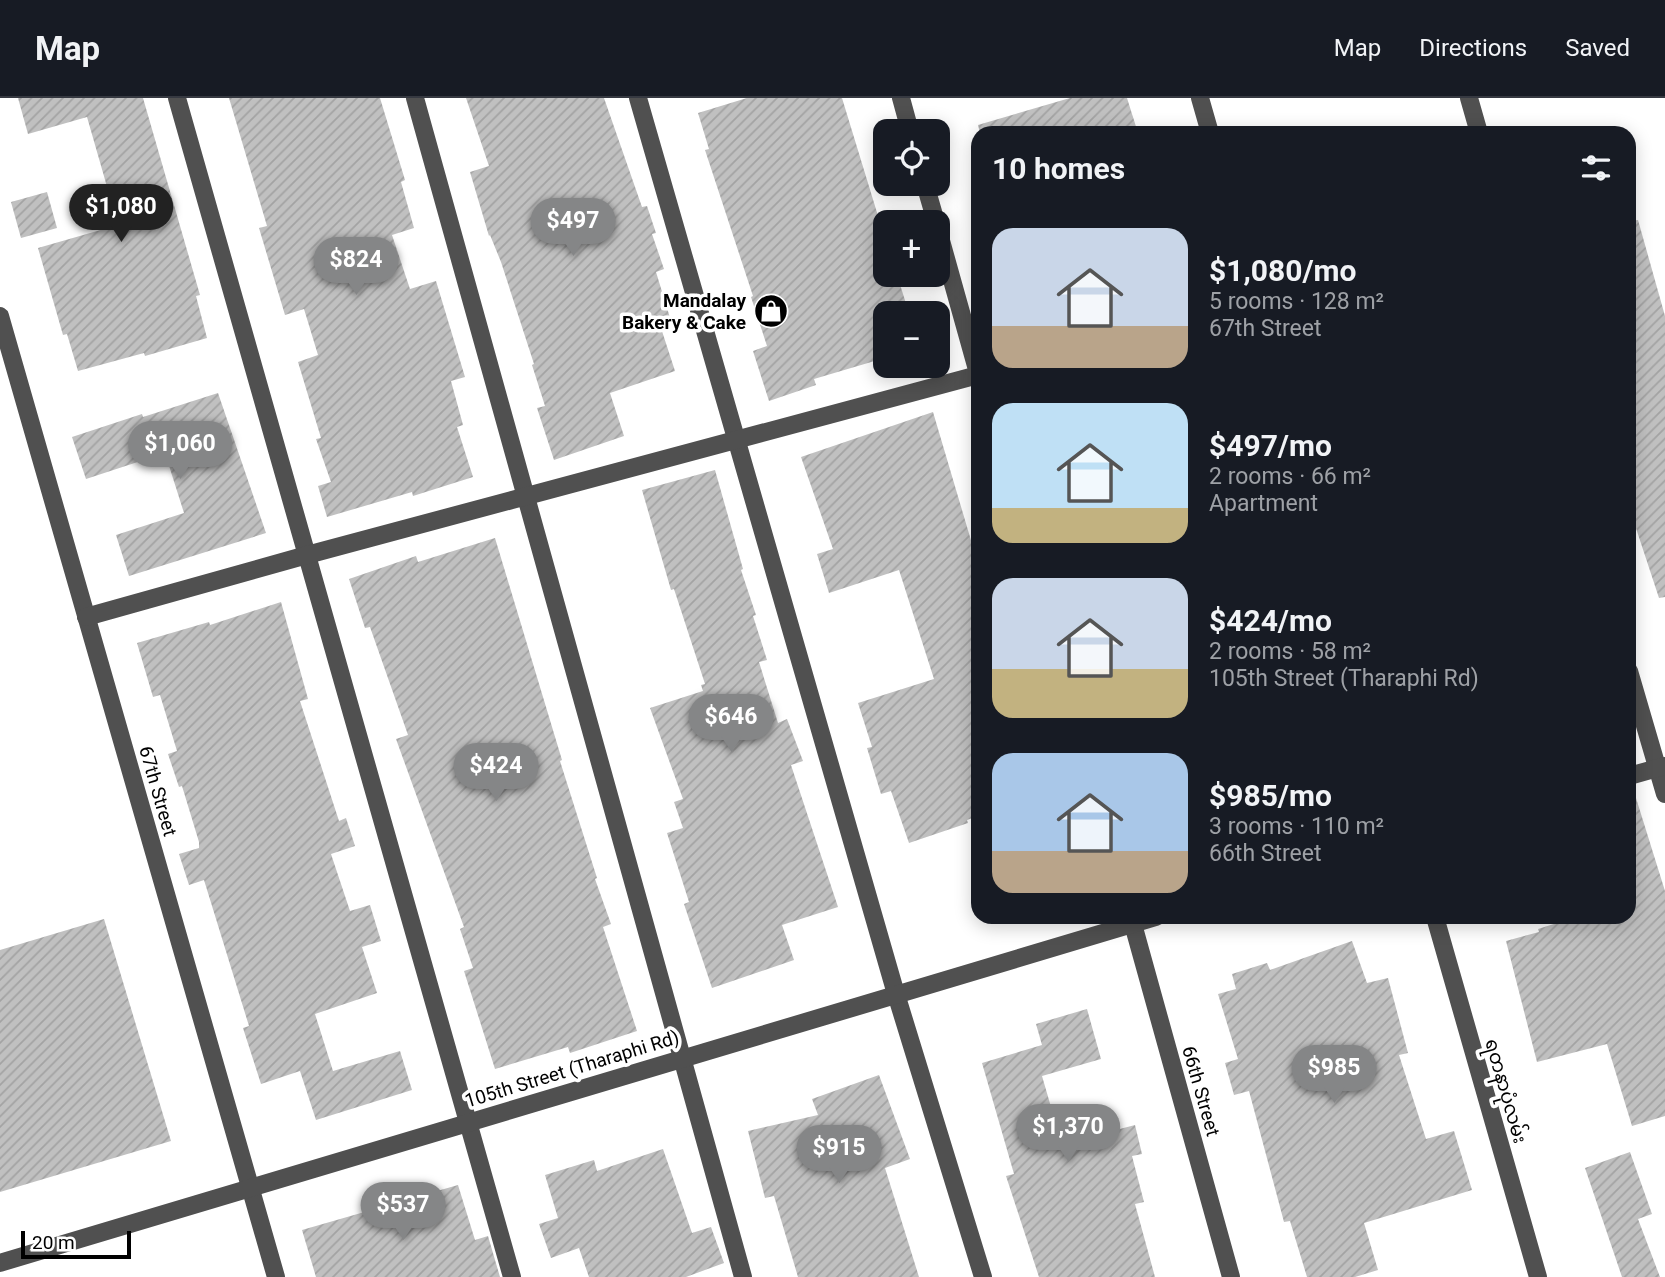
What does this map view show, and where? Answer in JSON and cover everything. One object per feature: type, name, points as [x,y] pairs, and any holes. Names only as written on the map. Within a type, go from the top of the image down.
[{"type":"street","points":[[177,98],[512,1277]]},
{"type":"street","points":[[415,98],[743,1277]]},
{"type":"street","points":[[638,98],[896,994],[983,1277]]},
{"type":"street","points":[[901,98],[907,119]]},
{"type":"street","points":[[1200,98],[1208,126]]},
{"type":"street","points":[[1469,98],[1477,126]]},
{"type":"street","points":[[950,273],[971,349]]},
{"type":"street","name":"67th Street","points":[[0,316],[276,1277]]},
{"type":"street","points":[[86,617],[971,376]]},
{"type":"street","points":[[1636,692],[1661,767],[1665,794]]},
{"type":"street","points":[[1636,774],[1661,767]]},
{"type":"street","name":"105th Street (Tharaphi Rd)","points":[[0,1263],[896,994],[1119,924]]},
{"type":"street","name":"66th Street","points":[[1133,924],[1231,1277]]},
{"type":"street","name":"ရတနာပုံလမ်း","points":[[1437,924],[1538,1277]]},
{"type":"building","points":[[18,98],[143,98],[200,295],[196,296],[207,338],[78,371],[67,334],[63,335],[38,248],[118,225],[87,117],[28,134]]},
{"type":"building","points":[[229,98],[380,98],[405,180],[401,182],[414,228],[392,235],[410,289],[436,281],[465,377],[451,381],[463,425],[457,427],[473,477],[413,496],[412,492],[327,517],[318,486],[331,482],[316,439],[321,438],[298,362],[318,355],[304,309],[285,315],[259,228],[267,226]]},
{"type":"building","points":[[466,98],[604,98],[642,207],[647,206],[656,233],[652,234],[664,269],[656,272],[671,321],[660,325],[675,371],[610,393],[624,436],[554,460],[537,408],[545,406],[532,365],[534,364],[501,262],[489,236],[470,172],[489,166]]},
{"type":"building","points":[[747,98],[842,98],[876,210],[873,210],[873,287],[901,287],[905,301],[873,301],[873,361],[814,379],[816,385],[769,401],[753,351],[767,346],[705,150],[709,149],[698,113]]},
{"type":"building","points":[[1070,98],[1127,98],[1136,126],[978,126]]},
{"type":"building","points":[[47,192],[57,228],[21,238],[11,202]]},
{"type":"building","points":[[1636,220],[1665,316],[1665,597],[1659,598],[1636,528]]},
{"type":"building","points":[[218,393],[266,533],[129,576],[116,535],[184,513],[165,453],[86,479],[72,437]]},
{"type":"building","points":[[933,412],[971,540],[971,819],[967,820],[968,823],[909,843],[891,791],[881,794],[867,748],[872,747],[858,703],[934,679],[899,570],[829,593],[817,554],[833,549],[801,457]]},
{"type":"building","points":[[715,470],[767,660],[759,662],[778,723],[787,719],[803,761],[791,765],[838,907],[782,925],[794,960],[712,988],[684,904],[689,902],[667,833],[683,828],[674,802],[683,799],[650,708],[703,691],[701,685],[705,684],[674,589],[671,590],[642,490]]},
{"type":"building","points":[[495,538],[597,878],[595,879],[611,924],[603,927],[637,1031],[570,1053],[568,1047],[495,1069],[464,971],[473,968],[460,929],[464,927],[396,739],[408,735],[370,627],[365,628],[349,579],[416,556],[418,562]]},
{"type":"building","points":[[281,602],[308,699],[300,701],[339,821],[346,818],[355,846],[331,854],[350,911],[370,905],[381,941],[362,947],[377,993],[315,1014],[333,1071],[400,1051],[412,1090],[316,1120],[300,1071],[261,1084],[243,1028],[249,1026],[204,880],[189,885],[179,854],[199,848],[199,842],[182,786],[179,787],[168,754],[177,751],[160,695],[153,697],[137,643],[209,622],[210,625]]},
{"type":"building","points":[[1636,798],[1665,891],[1665,1116],[1632,1126],[1607,1044],[1537,1062],[1506,941],[1539,932],[1538,929],[1554,924],[1636,924]]},
{"type":"building","points":[[104,919],[171,1141],[0,1192],[0,950]]},
{"type":"building","points":[[1352,941],[1367,983],[1388,978],[1408,1053],[1399,1055],[1426,1139],[1454,1131],[1472,1190],[1364,1223],[1378,1270],[1355,1277],[1307,1277],[1290,1221],[1284,1222],[1249,1091],[1234,1095],[1225,1063],[1238,1059],[1218,994],[1236,989],[1232,974],[1267,963],[1270,970]]},
{"type":"building","points":[[1087,1009],[1101,1059],[1042,1076],[1058,1131],[1113,1117],[1116,1130],[1135,1125],[1142,1154],[1132,1156],[1144,1202],[1135,1204],[1155,1277],[1039,1277],[1006,1176],[1014,1174],[982,1063],[1042,1045],[1036,1024]]},
{"type":"building","points":[[879,1075],[910,1159],[885,1168],[919,1277],[798,1277],[774,1196],[765,1198],[748,1131],[818,1115],[812,1099]]},
{"type":"building","points":[[663,1149],[692,1233],[711,1227],[724,1263],[686,1277],[589,1277],[579,1248],[551,1258],[539,1224],[558,1218],[545,1175],[594,1160],[597,1171]]},
{"type":"building","points":[[1630,1152],[1652,1214],[1638,1219],[1660,1277],[1622,1277],[1585,1168]]},
{"type":"building","points":[[458,1185],[475,1240],[488,1236],[500,1277],[316,1277],[302,1230]]},
{"type":"place","name":"Mandalay Bakery & Cake","points":[[771,311]]}]
